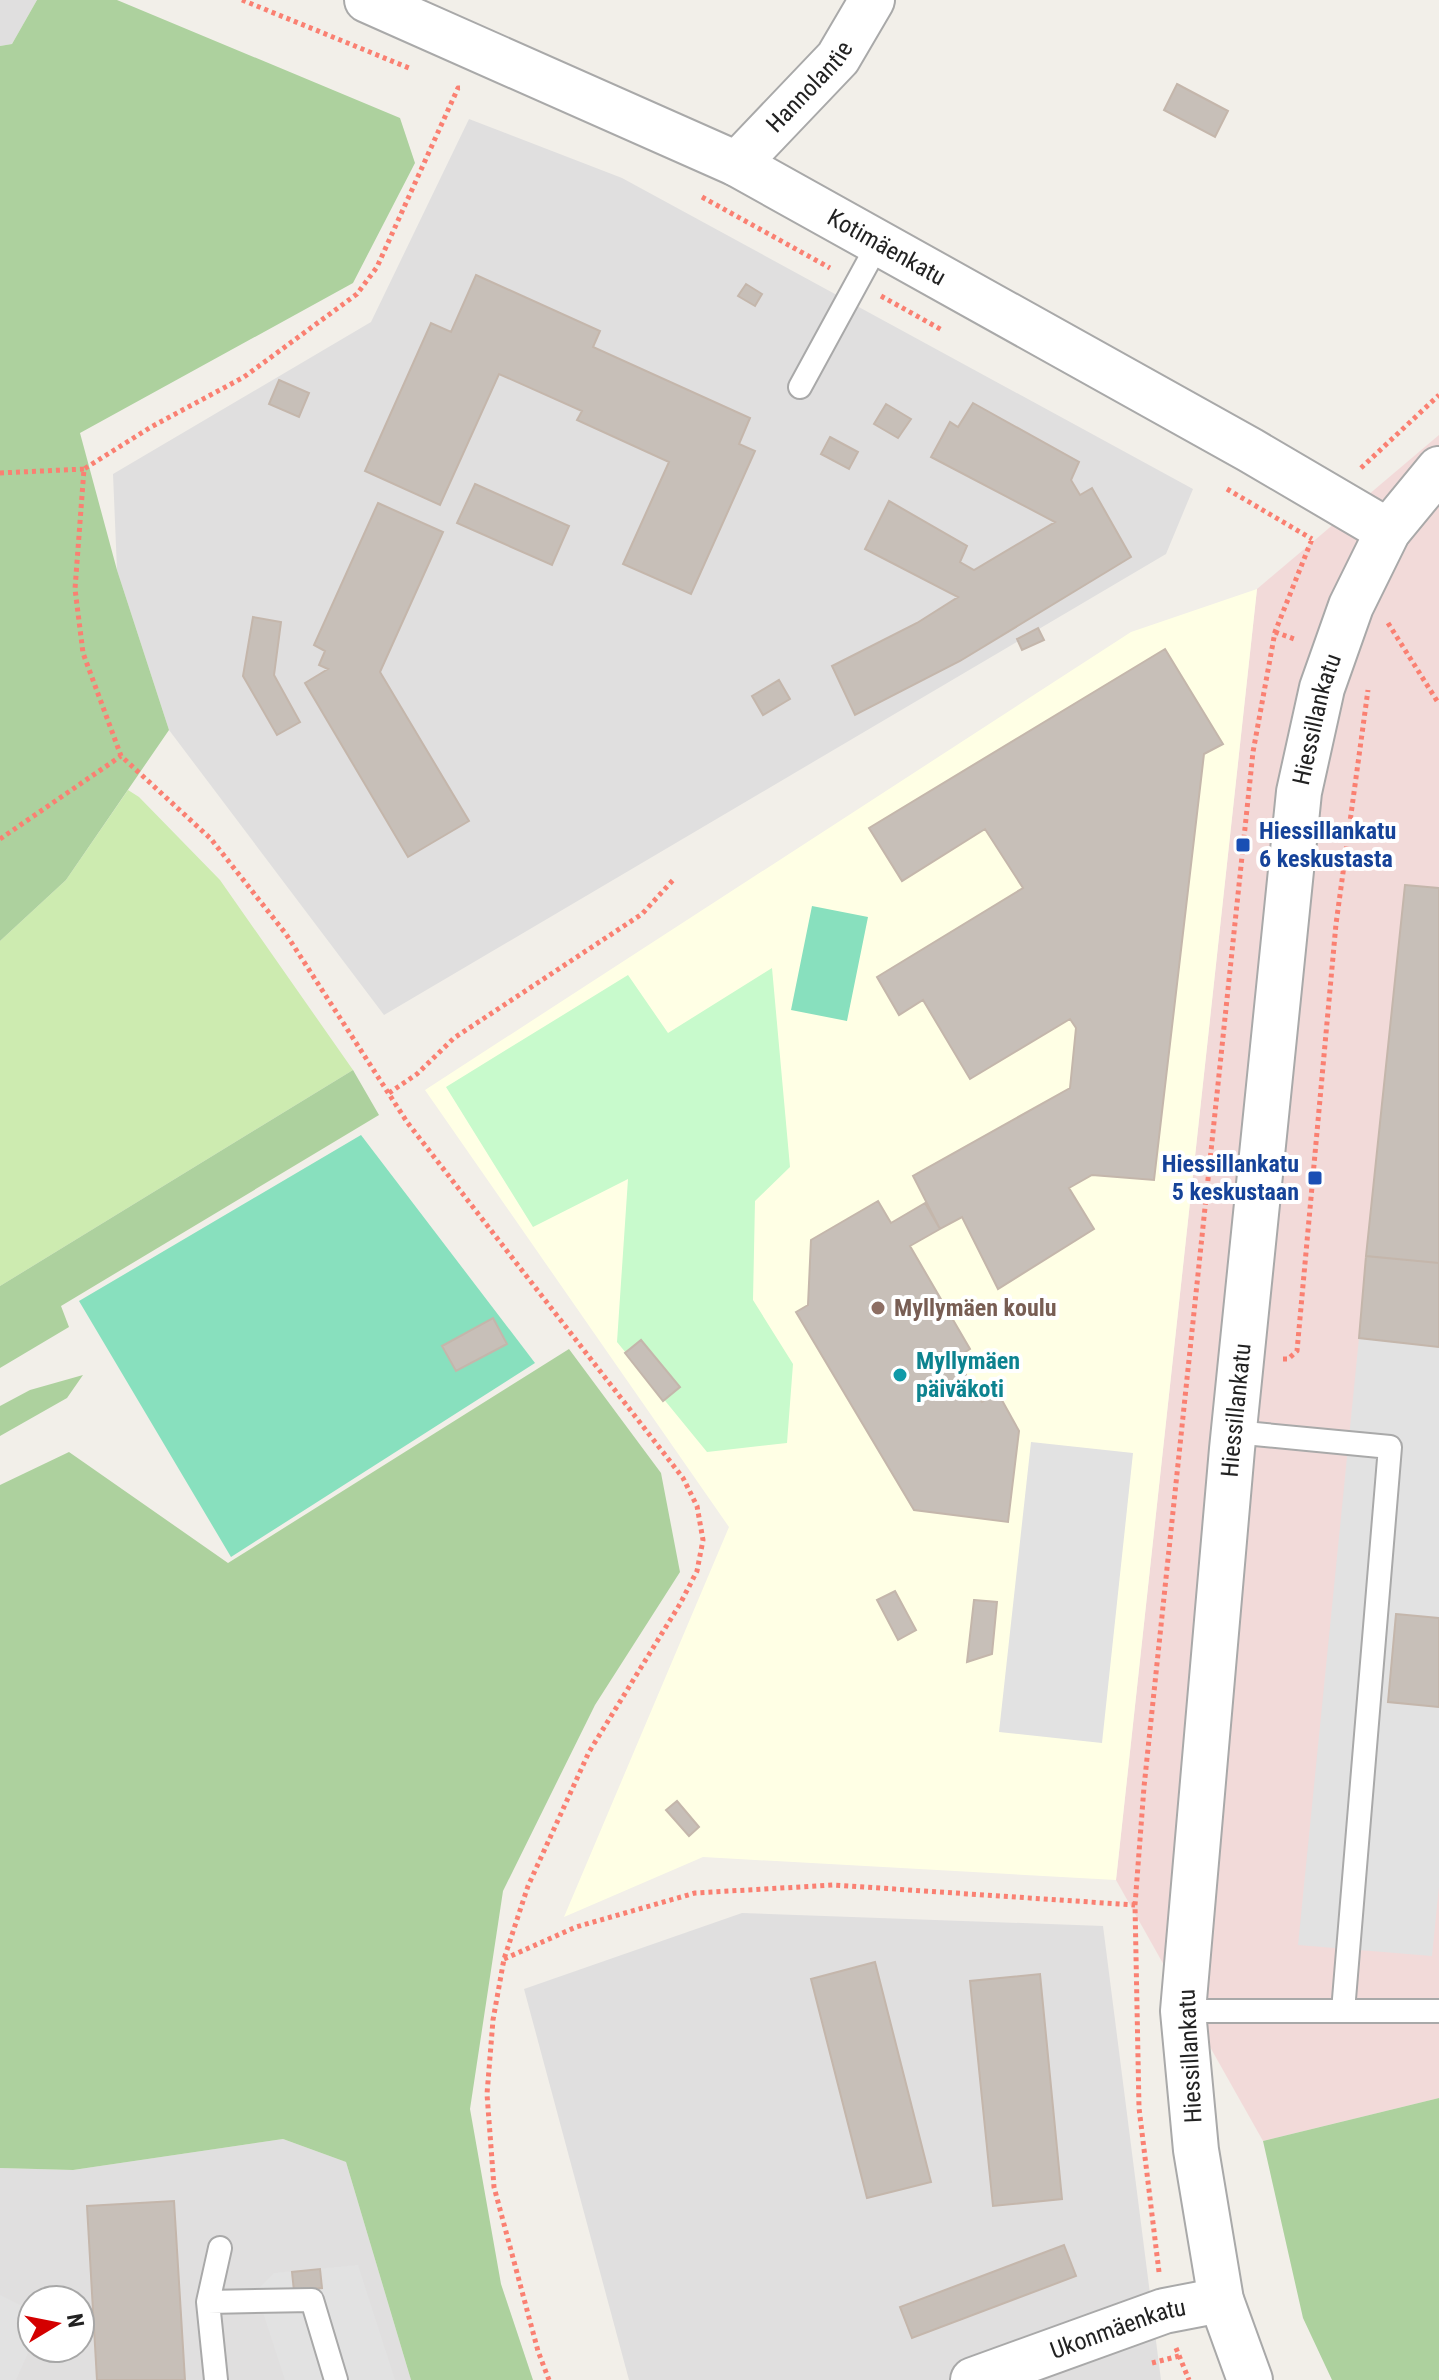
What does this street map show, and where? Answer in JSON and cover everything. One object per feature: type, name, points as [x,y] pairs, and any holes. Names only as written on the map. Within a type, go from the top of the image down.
[{"type":"street","name":"Kotimäenkatu","points":[[367,0],[737,164],[1250,450],[1388,531]]},
{"type":"street","name":"Hannolantie","points":[[737,164],[838,58],[872,0]]},
{"type":"street","name":"Hiessillankatu","points":[[1250,2380],[1221,2300],[1196,2150],[1183,2011],[1234,1432],[1299,792],[1322,688],[1351,606],[1388,531],[1439,469]]},
{"type":"street","name":"Ukonmäenkatu","points":[[973,2380],[1164,2311],[1221,2300]]},
{"type":"lane","points":[[800,387],[878,244]]},
{"type":"lane","points":[[1234,1432],[1390,1447],[1343,2011]]},
{"type":"lane","points":[[1183,2011],[1439,2011]]},
{"type":"lane","points":[[216,2380],[208,2302],[220,2248]]},
{"type":"lane","points":[[208,2302],[312,2300],[336,2380]]},
{"type":"path","points":[[242,0],[415,70]]},
{"type":"path","points":[[444,82],[470,92]]},
{"type":"path","points":[[0,473],[84,469],[151,427],[244,377],[357,294],[377,267],[458,88]]},
{"type":"path","points":[[700,196],[953,336]]},
{"type":"path","points":[[84,469],[75,589],[83,653],[121,756],[211,839],[286,934],[407,1122],[683,1478],[697,1506],[703,1540],[697,1571],[589,1752],[528,1886],[504,1959],[493,2020],[487,2094],[494,2187],[538,2351],[549,2380]]},
{"type":"path","points":[[1213,481],[1312,539]]},
{"type":"path","points":[[1382,632],[1386,620],[1439,704]]},
{"type":"path","points":[[0,839],[121,756]]},
{"type":"path","points":[[389,1093],[417,1074],[454,1038],[642,914],[674,879]]},
{"type":"path","points":[[504,1959],[576,1927],[695,1893],[834,1885],[1135,1905]]},
{"type":"path","points":[[1179,2356],[1189,2380]]},
{"type":"shaded area","points":[[0,0],[37,0],[12,44],[0,46]]},
{"type":"shaded area","points":[[469,119],[622,178],[1193,489],[1166,554],[384,1015],[169,730],[117,570],[113,474],[371,322]]},
{"type":"shaded area","points":[[1439,435],[1439,2098],[1263,2141],[1116,1880],[1257,589]]},
{"type":"shaded area","name":"Myllymäen koulu","points":[[1257,589],[1116,1880],[703,1857],[564,1917],[729,1527],[425,1090],[1131,632]]},
{"type":"shaded area","points":[[1359,1338],[1439,1347],[1439,1886],[1432,1956],[1298,1945]]},
{"type":"shaded area","points":[[1031,1442],[1133,1453],[1102,1743],[999,1732]]},
{"type":"shaded area","points":[[742,1913],[1103,1926],[1161,2380],[629,2380],[524,1989]]},
{"type":"shaded area","points":[[283,2139],[346,2162],[411,2380],[0,2380],[0,2168],[73,2170]]},
{"type":"shaded area","points":[[358,2265],[395,2380],[285,2380],[256,2291],[274,2273]]},
{"type":"shaded area","points":[[0,2295],[16,2303],[16,2364],[23,2364],[16,2380],[0,2380]]},
{"type":"green space","points":[[37,0],[117,0],[400,118],[415,163],[353,283],[80,433],[117,570],[169,730],[66,880],[0,941],[0,46],[12,44]]},
{"type":"green space","points":[[128,790],[139,797],[220,880],[353,1070],[0,1286],[0,941],[66,880]]},
{"type":"green space","points":[[812,906],[868,917],[847,1021],[791,1010]]},
{"type":"green space","points":[[772,968],[790,1167],[755,1201],[753,1300],[793,1364],[787,1443],[707,1452],[617,1342],[628,1179],[533,1227],[446,1087],[628,975],[668,1033]]},
{"type":"green space","points":[[353,1070],[379,1115],[61,1306],[69,1327],[0,1368],[0,1286]]},
{"type":"green space","points":[[361,1135],[535,1363],[231,1557],[79,1301]]},
{"type":"green space","points":[[569,1349],[661,1473],[680,1572],[595,1705],[503,1891],[470,2109],[501,2284],[533,2380],[411,2380],[346,2162],[283,2139],[73,2170],[0,2168],[0,1485],[69,1452],[228,1563]]},
{"type":"green space","points":[[83,1375],[67,1398],[0,1436],[0,1406],[30,1390]]},
{"type":"green space","points":[[1439,2098],[1439,2380],[1332,2380],[1303,2318],[1263,2141]]},
{"type":"building","points":[[1177,84],[1228,111],[1215,137],[1164,110]]},
{"type":"building","points":[[476,275],[600,331],[593,347],[750,418],[739,444],[755,451],[691,594],[623,564],[669,462],[577,420],[582,411],[499,374],[440,505],[365,471],[431,323],[451,332]]},
{"type":"building","points":[[746,284],[762,294],[755,306],[738,296]]},
{"type":"building","points":[[279,380],[309,393],[299,417],[269,404]]},
{"type":"building","points":[[973,403],[1079,462],[1071,480],[1080,495],[1092,488],[1131,557],[960,661],[855,715],[832,666],[917,623],[958,597],[865,549],[889,501],[967,546],[960,562],[974,570],[1055,522],[931,457],[950,422],[958,427]]},
{"type":"building","points":[[886,404],[911,419],[898,438],[874,424]]},
{"type":"building","points":[[830,437],[858,452],[849,469],[821,454]]},
{"type":"building","points":[[475,484],[569,526],[552,565],[457,523]]},
{"type":"building","points":[[378,503],[443,532],[380,672],[469,821],[408,857],[305,683],[328,669],[319,665],[325,651],[314,645]]},
{"type":"building","points":[[253,617],[281,622],[274,675],[300,722],[277,735],[243,676]]},
{"type":"building","points":[[1038,628],[1044,640],[1022,650],[1017,639]]},
{"type":"building","points":[[1165,649],[1223,744],[1204,754],[1154,1180],[1092,1175],[1069,1188],[1094,1229],[998,1289],[962,1217],[940,1229],[913,1176],[1070,1088],[1076,1028],[1070,1019],[970,1079],[923,1000],[899,1015],[877,977],[1023,888],[985,829],[902,881],[869,828]]},
{"type":"building","points":[[779,680],[790,699],[763,715],[752,696]]},
{"type":"building","points":[[1405,885],[1439,888],[1439,1263],[1366,1256]]},
{"type":"building","name":"Myllymäen päiväkoti","points":[[878,1201],[891,1223],[925,1203],[940,1229],[910,1246],[970,1349],[956,1358],[982,1402],[998,1393],[1019,1431],[1008,1522],[914,1510],[796,1312],[808,1305],[811,1240]]},
{"type":"building","points":[[1366,1256],[1439,1263],[1439,1347],[1359,1338]]},
{"type":"building","points":[[493,1318],[507,1344],[456,1371],[442,1346]]},
{"type":"building","points":[[641,1340],[680,1387],[663,1401],[625,1353]]},
{"type":"building","points":[[895,1591],[916,1630],[898,1640],[877,1600]]},
{"type":"building","points":[[974,1600],[997,1602],[992,1654],[967,1662]]},
{"type":"building","points":[[1396,1614],[1439,1618],[1439,1707],[1388,1702]]},
{"type":"building","points":[[677,1801],[699,1827],[689,1836],[666,1810]]},
{"type":"building","points":[[875,1962],[931,2182],[867,2198],[811,1979]]},
{"type":"building","points":[[1040,1974],[1062,2199],[993,2206],[970,1981]]},
{"type":"building","points":[[174,2201],[185,2380],[97,2380],[96,2284],[91,2284],[87,2206]]},
{"type":"building","points":[[1064,2245],[1076,2276],[912,2338],[900,2307]]},
{"type":"building","points":[[320,2269],[322,2288],[294,2291],[292,2272]]},
{"type":"place","name":"Hiessillankatu 6 keskustasta","points":[[1243,845]]},
{"type":"place","name":"Hiessillankatu 5 keskustaan","points":[[1315,1178]]},
{"type":"place","name":"Myllymäen koulu","points":[[878,1308]]},
{"type":"place","name":"Myllymäen päiväkoti","points":[[900,1375]]}]
